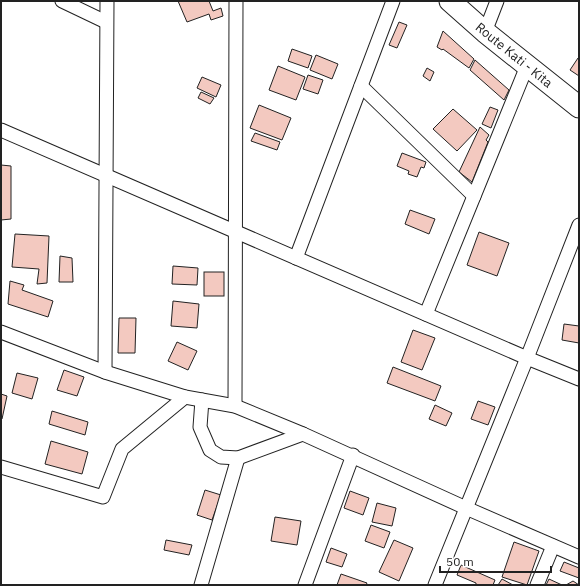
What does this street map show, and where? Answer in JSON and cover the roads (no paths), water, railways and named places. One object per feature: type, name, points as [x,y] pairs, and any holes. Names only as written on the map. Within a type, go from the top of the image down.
[{"type":"main road","name":"Route Kati - Kita","points":[[450,1],[485,32],[579,108]]},
{"type":"street","points":[[62,1],[106,22]]},
{"type":"street","points":[[104,372],[106,1]]},
{"type":"street","points":[[235,406],[236,1]]},
{"type":"street","points":[[296,258],[393,1]]},
{"type":"street","points":[[485,32],[497,1]]},
{"type":"street","points":[[426,314],[527,66]]},
{"type":"street","points":[[361,86],[474,196]]},
{"type":"street","points":[[1,130],[527,358],[579,378]]},
{"type":"street","points":[[435,585],[579,225]]},
{"type":"street","points":[[1,332],[104,372],[186,397],[235,406],[303,434],[466,508],[579,557]]},
{"type":"street","points":[[1,467],[103,497],[122,449],[186,397]]},
{"type":"street","points":[[202,400],[200,427],[210,450],[221,457],[238,458],[303,434]]},
{"type":"street","points":[[304,585],[353,456]]},
{"type":"street","points":[[201,585],[238,458]]},
{"type":"street","points":[[537,585],[553,546]]}]
